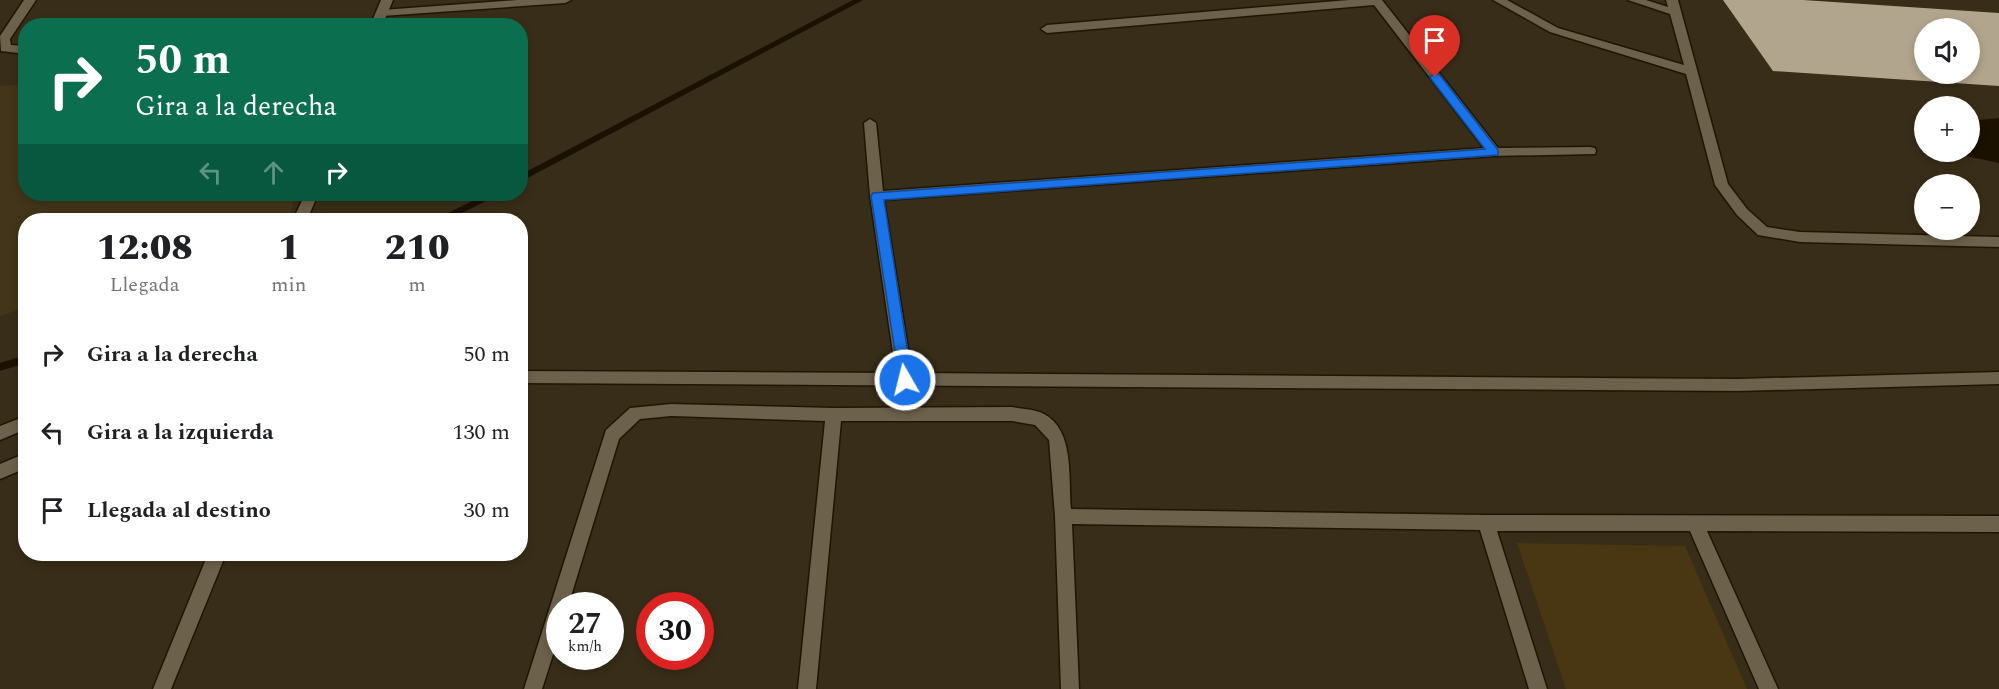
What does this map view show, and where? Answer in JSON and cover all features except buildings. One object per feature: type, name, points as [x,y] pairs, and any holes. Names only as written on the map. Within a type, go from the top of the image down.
[{"type":"street","points":[[18,49],[5,48],[4,39],[30,0]]},
{"type":"street","points":[[380,18],[387,0]]},
{"type":"street","points":[[382,13],[453,4],[565,0]]},
{"type":"street","points":[[1047,29],[1376,0],[1494,152]]},
{"type":"street","points":[[1499,0],[1554,30],[1690,71]]},
{"type":"street","points":[[1634,0],[1673,6],[1722,185],[1742,212],[1763,231],[1800,237],[1999,242]]},
{"type":"street","points":[[870,123],[877,196],[905,380]]},
{"type":"street","points":[[877,196],[1494,152],[1590,151]]},
{"type":"street","points":[[528,377],[1738,385],[1999,378]]},
{"type":"street","points":[[533,689],[612,435],[636,413],[671,410],[834,415],[1012,414],[1040,419],[1057,438],[1063,516],[1070,689]]},
{"type":"street","points":[[807,689],[834,415]]},
{"type":"street","points":[[0,433],[18,425]]},
{"type":"street","points":[[0,472],[18,464]]},
{"type":"street","points":[[1063,516],[1486,523],[1999,525]]},
{"type":"street","points":[[1486,523],[1538,689]]},
{"type":"street","points":[[1695,524],[1769,689]]},
{"type":"street","points":[[162,689],[214,561]]},
{"type":"shaded area","points":[[18,85],[18,201],[294,201],[290,213],[18,213],[18,310],[0,316],[0,86]]},
{"type":"shaded area","points":[[1999,118],[1999,163],[1980,159],[1980,120]]},
{"type":"shaded area","points":[[1517,543],[1685,546],[1747,689],[1566,689]]},
{"type":"waterway","points":[[528,175],[859,0]]},
{"type":"waterway","points":[[455,213],[479,201]]},
{"type":"waterway","points":[[0,367],[18,361]]},
{"type":"route","points":[[905,380],[877,196],[1494,152],[1435,77]]}]
